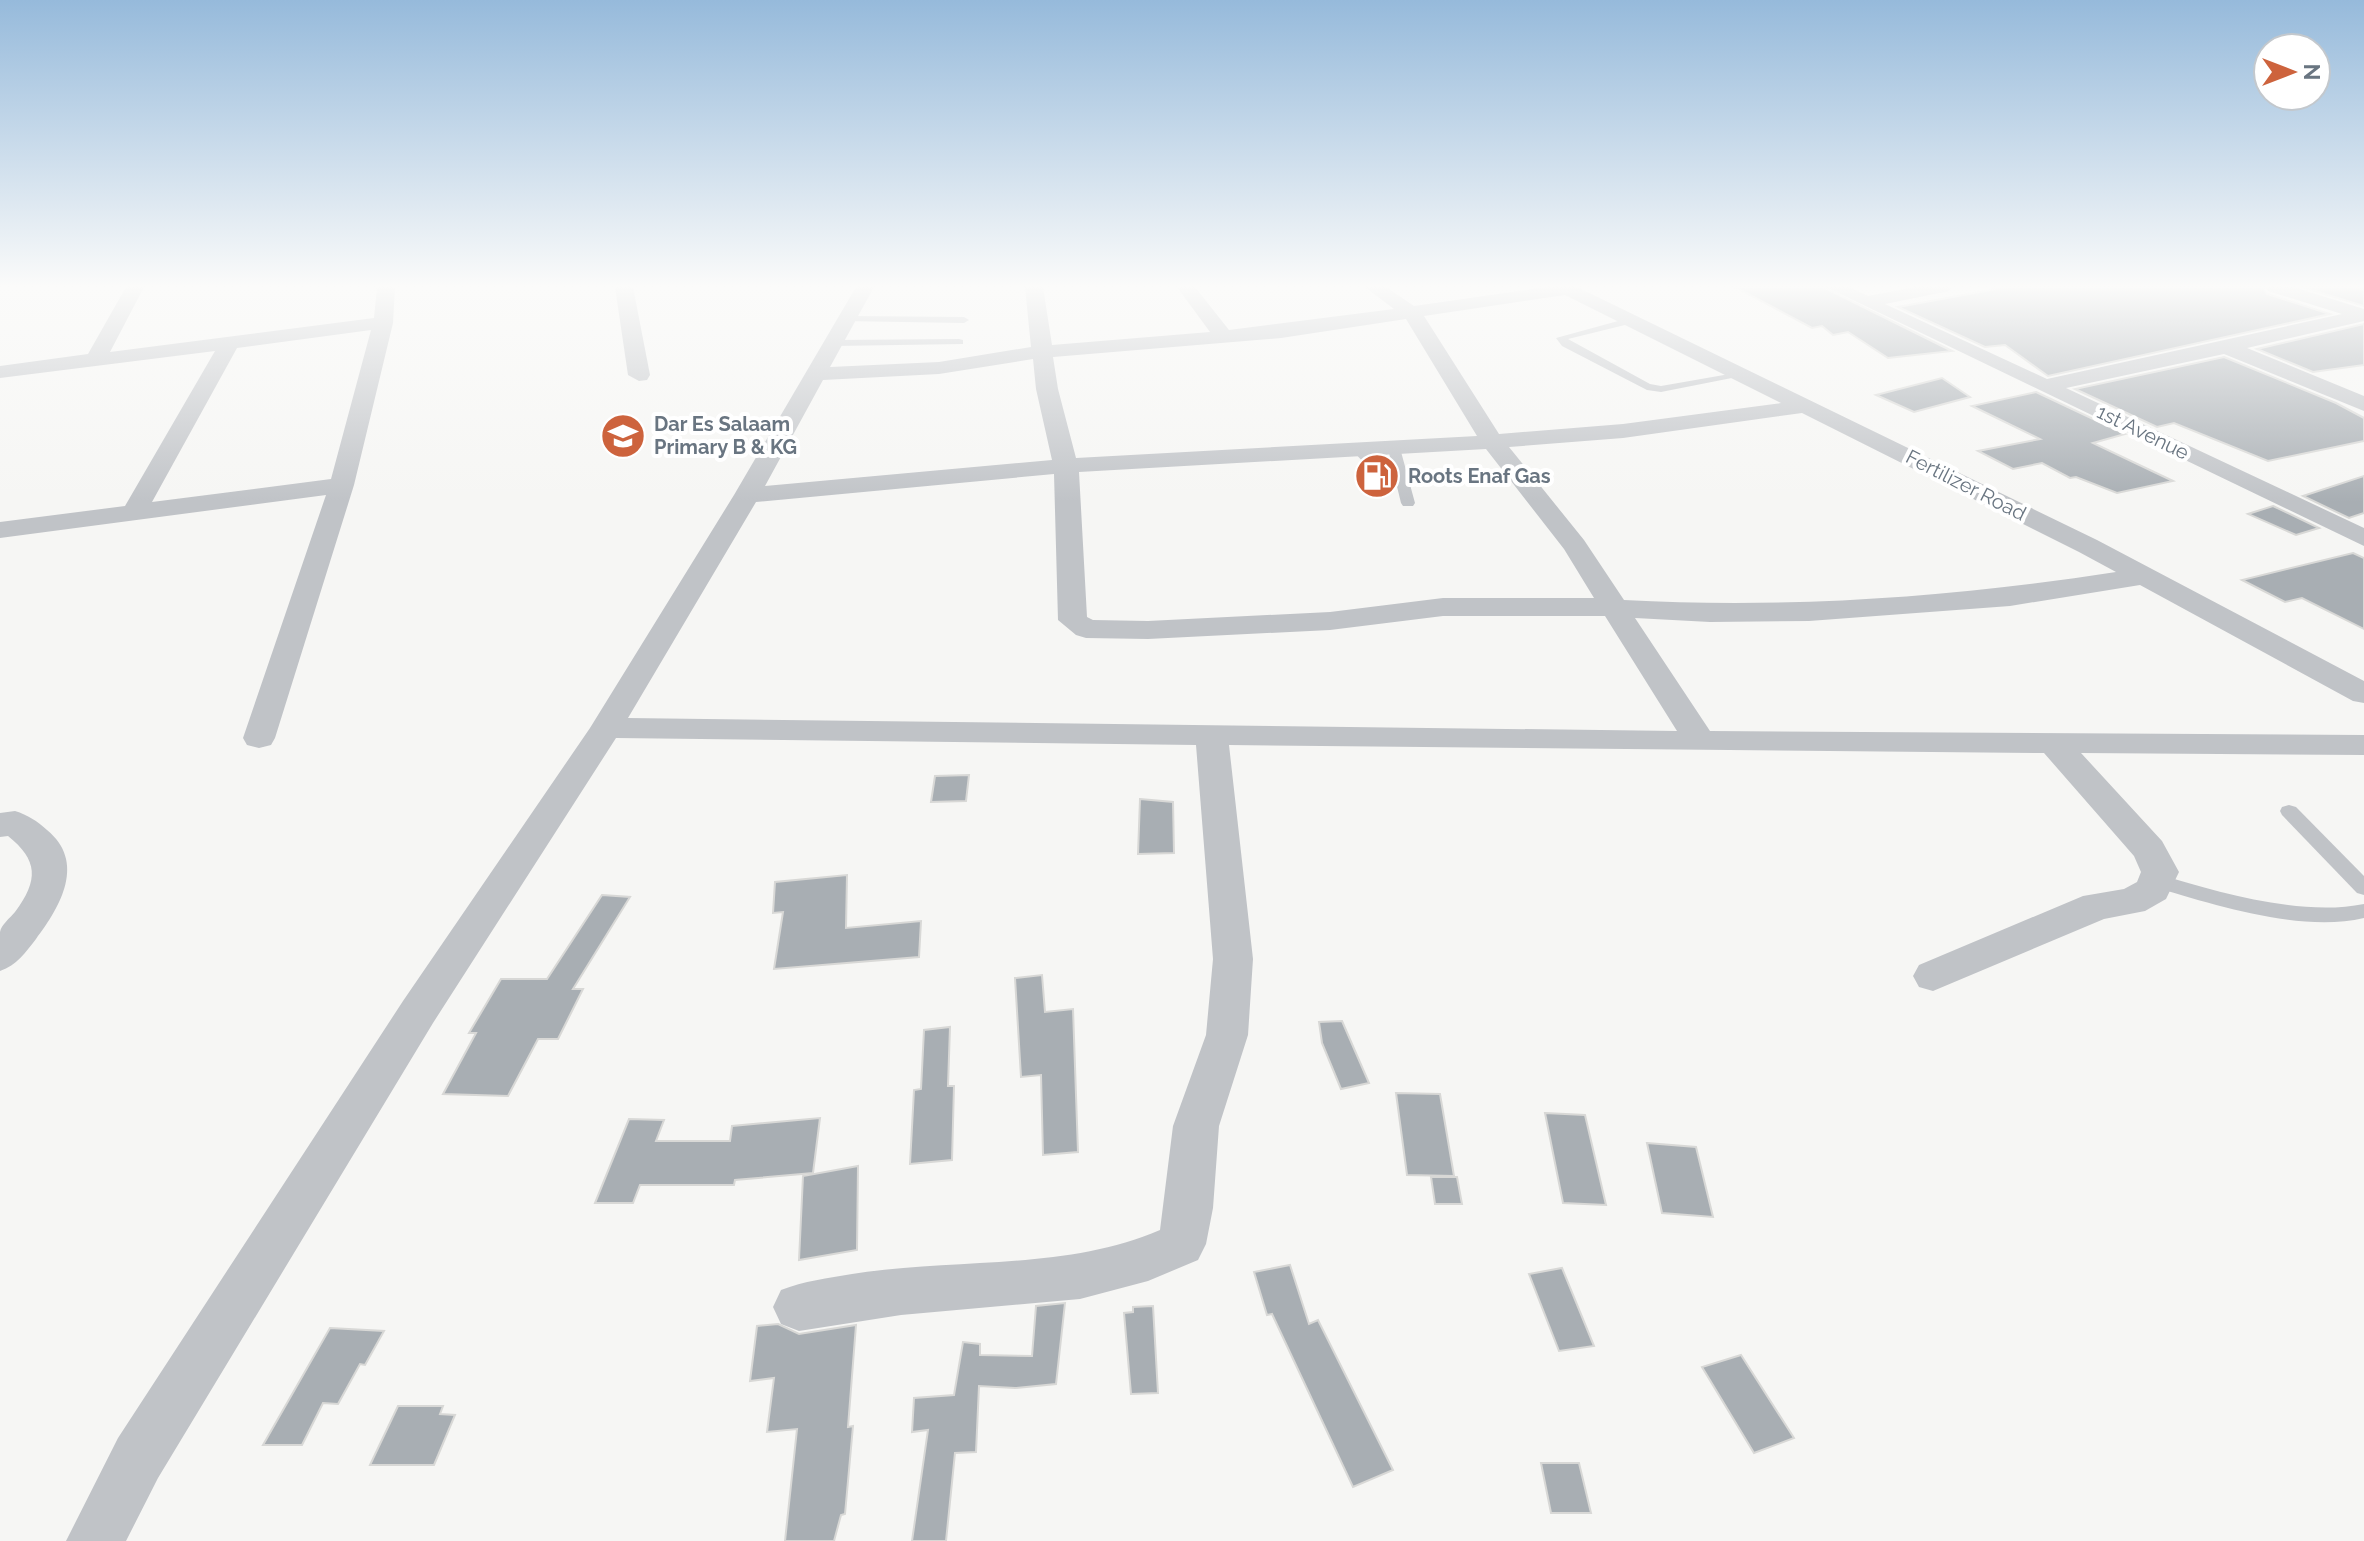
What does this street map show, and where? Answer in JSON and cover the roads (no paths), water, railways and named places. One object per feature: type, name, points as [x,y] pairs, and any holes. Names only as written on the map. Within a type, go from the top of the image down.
[{"type":"street","points":[[0,372],[96,359]]},
{"type":"street","points":[[135,510],[221,359]]},
{"type":"street","points":[[259,738],[342,485],[374,359]]},
{"type":"street","points":[[636,359],[639,375]]},
{"type":"street","points":[[95,1541],[138,1458],[409,1026],[606,728],[747,495],[824,359]]},
{"type":"street","points":[[915,359],[939,368],[996,359]]},
{"type":"street","points":[[1042,359],[1066,466],[1073,620],[1086,629],[1148,630],[1330,621],[1443,607],[1809,612],[2010,597],[2145,576]]},
{"type":"street","points":[[1441,359],[1493,443],[1575,546],[1611,607],[1700,741]]},
{"type":"street","name":"Fertilizer Road","points":[[1708,359],[2145,576],[2364,694]]},
{"type":"street","name":"1st Avenue","points":[[1990,359],[2364,538]]},
{"type":"street","points":[[2046,386],[2171,359]]},
{"type":"street","points":[[2255,359],[2364,404]]},
{"type":"street","points":[[747,495],[1066,466],[1358,450],[1396,457],[1493,443],[1720,421],[1807,406]]},
{"type":"street","points":[[0,530],[342,485]]},
{"type":"street","points":[[606,728],[1700,741],[2364,745]]},
{"type":"street","points":[[799,1307],[901,1291],[1101,1274],[1150,1260],[1181,1244],[1189,1208],[1196,1126],[1227,1035],[1233,959],[1212,736]]},
{"type":"street","points":[[1933,976],[2097,906],[2132,901],[2153,890],[2160,872],[2149,850],[2052,742]]},
{"type":"street","points":[[0,825],[15,823],[46,851],[51,880],[29,921],[0,956]]},
{"type":"lane","points":[[1594,359],[1647,387],[1674,388],[1741,375]]},
{"type":"lane","points":[[1396,457],[1408,503]]},
{"type":"lane","points":[[2289,811],[2364,888]]},
{"type":"lane","points":[[2157,881],[2214,899],[2250,905],[2331,914],[2364,911]]},
{"type":"place","name":"Dar Es Salaam Primary B & KG","points":[[623,436]]},
{"type":"place","name":"Roots Enaf Gas","points":[[1377,476]]}]
